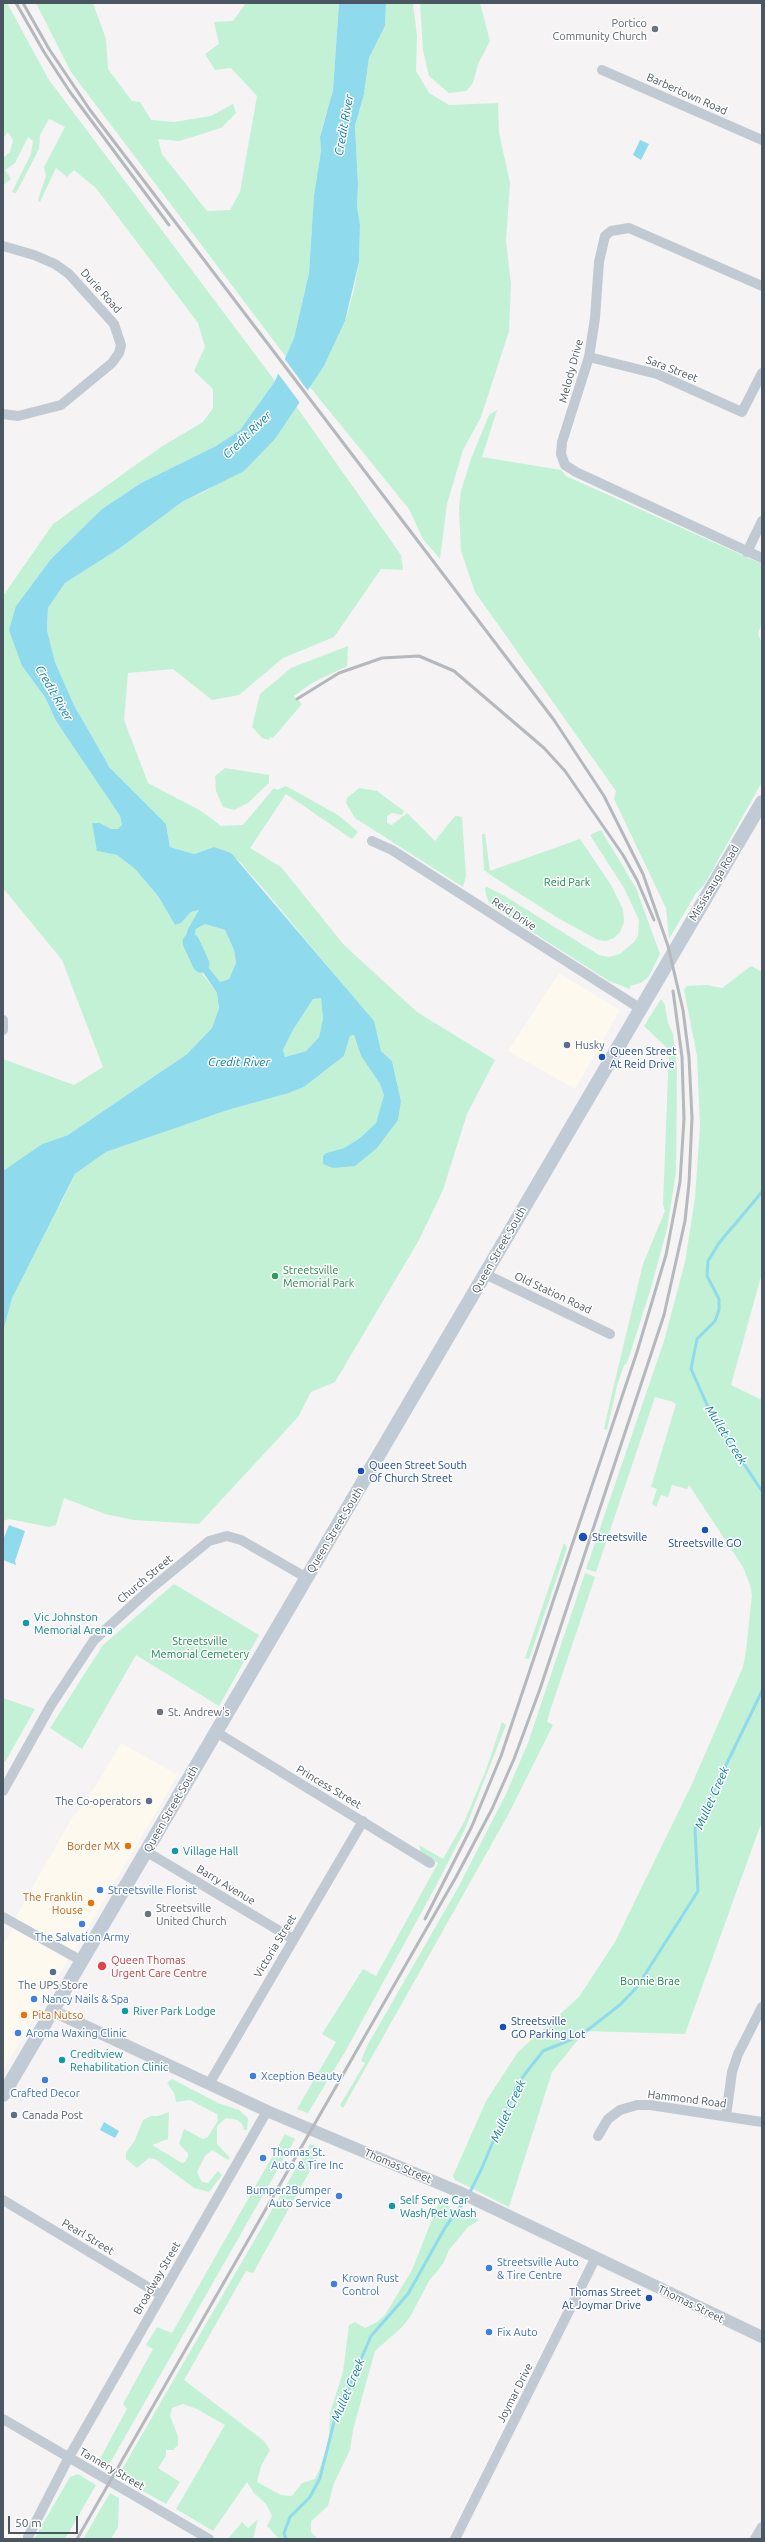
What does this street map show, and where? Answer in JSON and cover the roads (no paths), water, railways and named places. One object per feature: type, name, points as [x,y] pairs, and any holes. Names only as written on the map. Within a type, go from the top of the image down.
[{"type":"main road","name":"Mississauga Road","points":[[667,964],[762,802]]},
{"type":"main road","name":"Queen Street South","points":[[3,2096],[7,2081],[53,2011],[147,1852],[667,964]]},
{"type":"street","name":"Barbertown Road","points":[[602,70],[762,140]]},
{"type":"street","name":"Melody Drive","points":[[762,286],[629,228],[611,231],[605,236],[601,244],[595,318],[589,357],[562,442],[561,454],[565,465],[762,558]]},
{"type":"street","name":"Durie Road","points":[[3,246],[34,255],[55,264],[69,274],[114,324],[121,345],[119,353],[112,363],[61,405],[18,416],[3,414]]},
{"type":"street","name":"Sara Street","points":[[589,357],[657,374],[742,412],[762,373]]},
{"type":"street","points":[[747,552],[762,521]]},
{"type":"street","name":"Reid Drive","points":[[372,841],[388,848],[642,1009]]},
{"type":"street","points":[[3,1020],[3,1030]]},
{"type":"street","name":"Old Station Road","points":[[485,1274],[610,1334]]},
{"type":"street","name":"Church Street","points":[[3,1792],[51,1706],[94,1640],[148,1591],[209,1542],[227,1536],[241,1540],[307,1578]]},
{"type":"street","name":"Princess Street","points":[[216,1732],[430,1863]]},
{"type":"street","name":"Victoria Street","points":[[208,2084],[363,1821]]},
{"type":"street","name":"Barry Avenue","points":[[147,1852],[293,1939]]},
{"type":"street","points":[[3,1917],[82,1961]]},
{"type":"street","points":[[726,2116],[732,2072],[738,2054],[762,2007]]},
{"type":"street","name":"Thomas Street","points":[[53,2011],[266,2111],[457,2191],[762,2338]]},
{"type":"street","name":"Hammond Road","points":[[598,2136],[608,2119],[630,2106],[650,2105],[762,2122]]},
{"type":"street","name":"Broadway Street","points":[[28,2537],[69,2457],[266,2111]]},
{"type":"street","name":"Pearl Street","points":[[3,2200],[161,2295]]},
{"type":"street","name":"Joymar Drive","points":[[455,2539],[596,2257]]},
{"type":"street","name":"Tannery Street","points":[[3,2419],[69,2457],[195,2535],[209,2539]]},
{"type":"street","points":[[755,2539],[762,2526]]},
{"type":"water","name":"Credit River","points":[[339,3],[386,3],[385,26],[369,58],[364,94],[355,126],[358,184],[357,206],[360,225],[359,262],[345,321],[324,366],[275,439],[244,471],[182,502],[120,548],[65,583],[48,608],[47,630],[55,662],[74,705],[110,768],[166,824],[170,847],[194,854],[214,847],[231,853],[374,1021],[381,1051],[392,1061],[401,1101],[398,1120],[377,1148],[355,1166],[333,1168],[323,1164],[323,1156],[326,1153],[344,1148],[360,1138],[376,1123],[384,1095],[380,1084],[361,1056],[354,1035],[350,1036],[344,1056],[304,1087],[289,1093],[228,1110],[106,1152],[75,1174],[12,1298],[3,1331],[3,1171],[42,1144],[68,1135],[187,1054],[212,1028],[219,1008],[217,993],[198,965],[203,964],[208,967],[220,982],[229,979],[236,963],[234,950],[225,930],[205,924],[196,929],[193,942],[188,941],[186,935],[188,929],[199,910],[191,912],[181,923],[175,925],[158,896],[135,869],[117,855],[97,851],[92,823],[100,823],[111,829],[118,829],[122,825],[120,816],[56,721],[45,697],[22,666],[9,630],[16,606],[51,559],[102,509],[141,483],[216,446],[240,430],[275,381],[294,338],[309,273],[314,195],[321,151],[320,137],[333,90]],"holes":[[[321,998],[323,1019],[319,1037],[306,1051],[285,1057],[283,1050],[293,1030],[313,999]]]},
{"type":"water","points":[[640,140],[649,144],[641,160],[633,155]]},
{"type":"water","points":[[9,1525],[25,1531],[15,1561],[16,1565],[3,1560],[3,1540]]},
{"type":"water","points":[[104,2122],[119,2131],[115,2138],[100,2130]]},
{"type":"waterway","name":"Credit River","points":[[191,942],[201,964]]},
{"type":"waterway","name":"Mullet Creek","points":[[762,1192],[719,1243],[708,1261],[707,1276],[719,1299],[719,1310],[715,1321],[697,1339],[691,1369],[713,1418],[762,1491]]},
{"type":"waterway","name":"Mullet Creek","points":[[469,2194],[481,2170],[518,2083],[543,2051],[580,2036],[621,2004],[637,1987],[698,1891],[695,1829],[762,1691]]},
{"type":"waterway","name":"Mullet Creek","points":[[286,2539],[284,2533],[290,2517],[310,2497],[320,2478],[334,2422],[371,2336],[408,2294],[446,2226],[466,2199]]},
{"type":"railway","points":[[16,3],[44,52],[70,92],[169,225]]},
{"type":"railway","points":[[23,3],[49,49],[90,110],[554,720],[604,796],[643,874],[668,946],[683,1010],[689,1057],[692,1118],[689,1183],[685,1221],[664,1315],[540,1689],[514,1759],[492,1809],[456,1877],[77,2539]]},
{"type":"railway","points":[[297,699],[339,673],[382,658],[419,656],[454,671],[544,748],[565,771],[623,855],[637,880],[654,920]]},
{"type":"railway","points":[[425,1919],[472,1826],[501,1756],[637,1352],[666,1255],[680,1182],[684,1119],[682,1057],[673,991]]},
{"type":"place","name":"Portico Community Church","points":[[655,29]]},
{"type":"place","name":"Husky","points":[[567,1045]]},
{"type":"place","name":"Queen Street At Reid Drive","points":[[602,1057]]},
{"type":"place","name":"Streetsville Memorial Park","points":[[275,1276]]},
{"type":"place","name":"Queen Street South Of Church Street","points":[[361,1471]]},
{"type":"place","name":"Streetsville GO","points":[[705,1530]]},
{"type":"place","name":"Streetsville","points":[[583,1537]]},
{"type":"place","name":"Vic Johnston Memorial Arena","points":[[26,1623]]},
{"type":"place","name":"St. Andrew's","points":[[160,1712]]},
{"type":"place","name":"The Co-operators","points":[[149,1801]]},
{"type":"place","name":"Border MX","points":[[128,1846]]},
{"type":"place","name":"Village Hall","points":[[175,1851]]},
{"type":"place","name":"Streetsville Florist","points":[[100,1890]]},
{"type":"place","name":"The Franklin House","points":[[91,1903]]},
{"type":"place","name":"Streetsville United Church","points":[[148,1914]]},
{"type":"place","name":"The Salvation Army","points":[[82,1924]]},
{"type":"place","name":"Queen Thomas Urgent Care Centre","points":[[102,1966]]},
{"type":"place","name":"The UPS Store","points":[[53,1972]]},
{"type":"place","name":"Nancy Nails & Spa","points":[[34,1999]]},
{"type":"place","name":"River Park Lodge","points":[[125,2011]]},
{"type":"place","name":"Pita Nutso","points":[[24,2015]]},
{"type":"place","name":"Streetsville GO Parking Lot","points":[[503,2027]]},
{"type":"place","name":"Aroma Waxing Clinic","points":[[18,2033]]},
{"type":"place","name":"Creditview Rehabilitation Clinic","points":[[62,2060]]},
{"type":"place","name":"Xception Beauty","points":[[253,2076]]},
{"type":"place","name":"Crafted Decor","points":[[45,2080]]},
{"type":"place","name":"Canada Post","points":[[14,2115]]},
{"type":"place","name":"Thomas St. Auto & Tire Inc","points":[[263,2158]]},
{"type":"place","name":"Bumper2Bumper Auto Service","points":[[339,2196]]},
{"type":"place","name":"Self Serve Car Wash/Pet Wash","points":[[392,2206]]},
{"type":"place","name":"Streetsville Auto & Tire Centre","points":[[489,2268]]},
{"type":"place","name":"Krown Rust Control","points":[[334,2284]]},
{"type":"place","name":"Thomas Street At Joymar Drive","points":[[649,2298]]},
{"type":"place","name":"Fix Auto","points":[[489,2332]]},
{"type":"park label","name":"Reid Park","points":[[567,882]]},
{"type":"park label","name":"Streetsville Memorial Cemetery","points":[[200,1647]]},
{"type":"park label","name":"Bonnie Brae","points":[[650,1981]]}]
